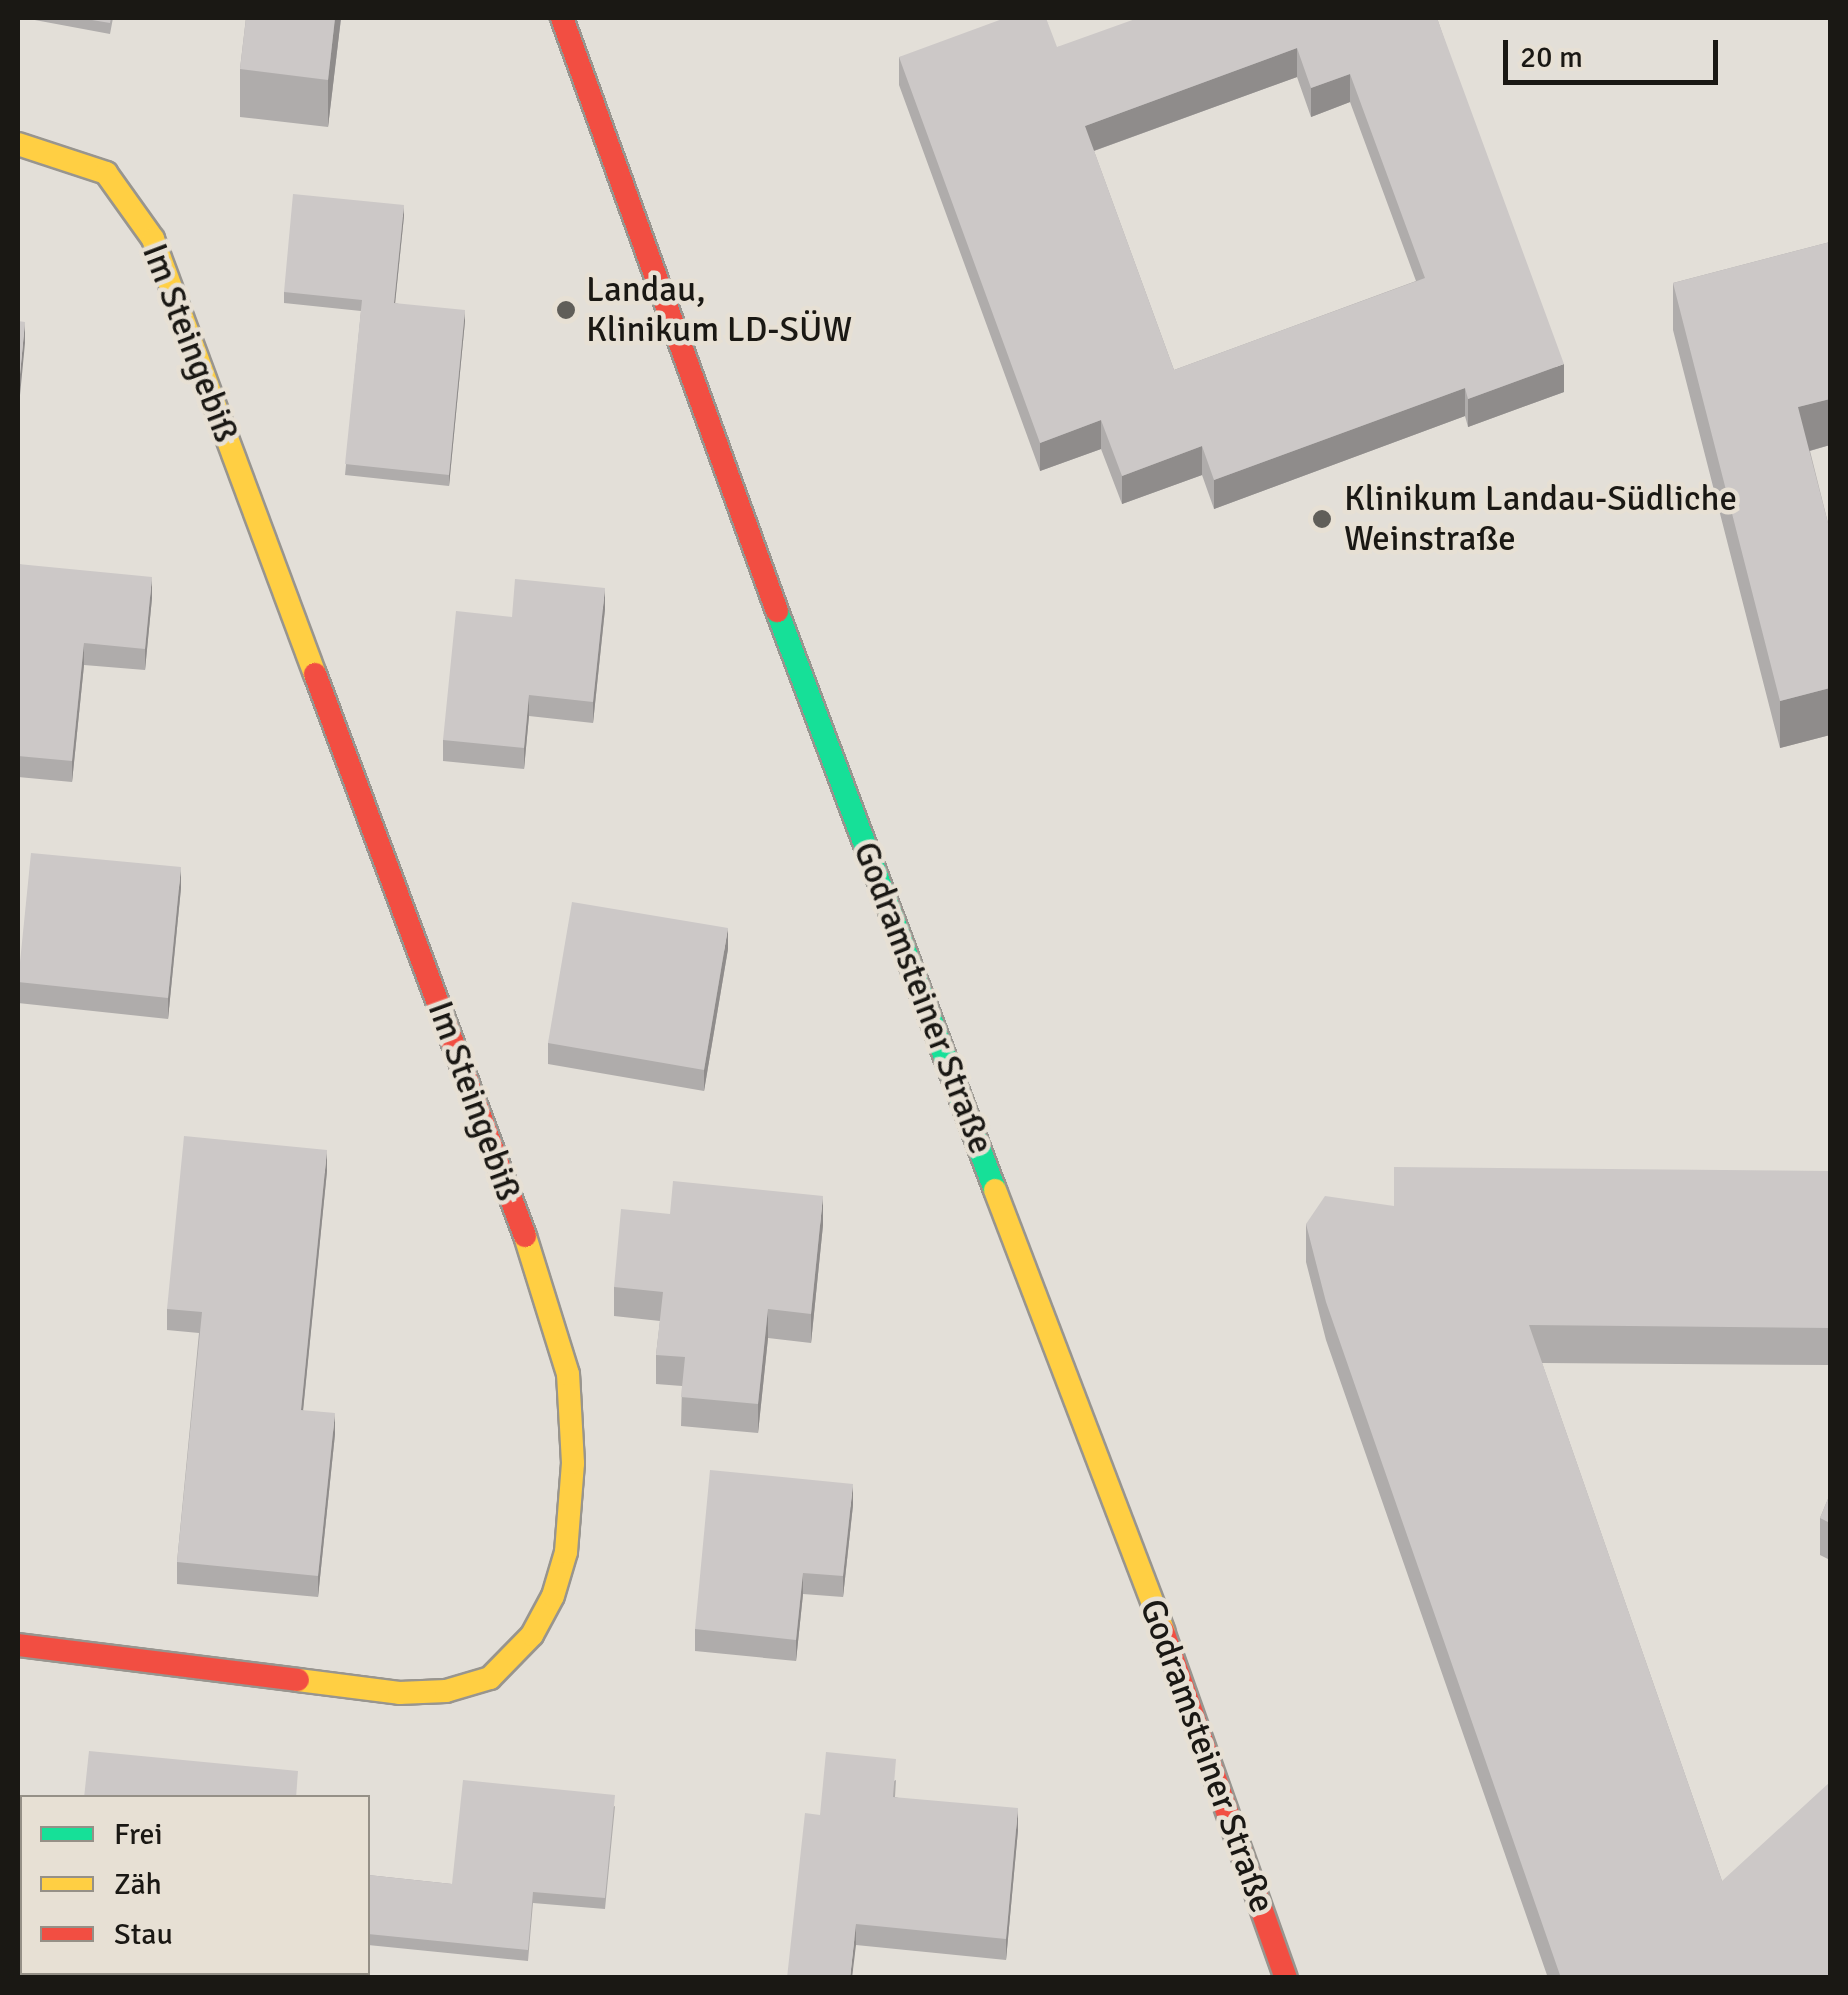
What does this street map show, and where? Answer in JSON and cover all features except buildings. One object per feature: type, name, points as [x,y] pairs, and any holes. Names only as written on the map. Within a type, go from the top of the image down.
[{"type":"street","name":"Godramsteiner Straße","points":[[562,18],[800,674],[1216,1771],[1286,1978]]},
{"type":"street","name":"Im Steingebiß","points":[[18,144],[69,156],[106,173],[153,240],[544,1288],[568,1374],[572,1463],[566,1552],[552,1596],[532,1635],[490,1678],[446,1690],[399,1693],[18,1645]]},
{"type":"traffic: fast","points":[[777,611],[995,1190]]},
{"type":"traffic: slow","points":[[18,144],[106,173],[153,239],[315,674]]},
{"type":"traffic: slow","points":[[995,1190],[1163,1631]]},
{"type":"traffic: slow","points":[[298,1680],[399,1693],[446,1691],[490,1678],[532,1635],[553,1596],[566,1552],[573,1463],[568,1374],[525,1236]]},
{"type":"traffic: jam","points":[[562,18],[777,611]]},
{"type":"traffic: jam","points":[[315,674],[525,1236]]},
{"type":"traffic: jam","points":[[1163,1631],[1286,1978]]},
{"type":"traffic: jam","points":[[18,1645],[298,1680]]},
{"type":"place","name":"Landau, Klinikum LD-SÜW","points":[[566,310]]},
{"type":"place","name":"Klinikum Landau-Südliche Weinstraße","points":[[1322,519]]}]
